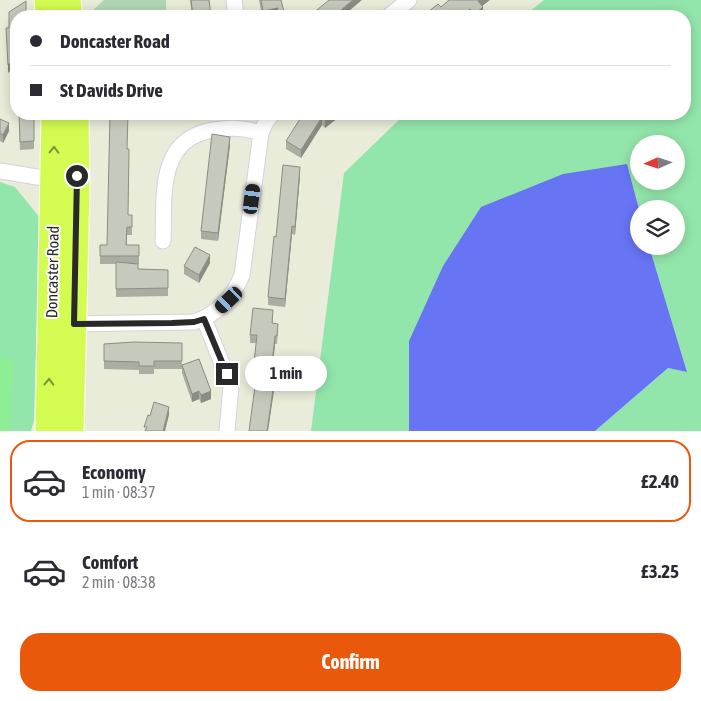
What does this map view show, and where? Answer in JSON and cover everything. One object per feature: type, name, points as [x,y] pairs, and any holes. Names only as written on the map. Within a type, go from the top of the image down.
[{"type":"highway","name":"Doncaster Road","points":[[54,120],[54,180],[71,431]]},
{"type":"highway","name":"Doncaster Road","points":[[48,431],[63,324],[77,189],[76,120]]},
{"type":"street","points":[[398,10],[410,0]]},
{"type":"street","points":[[63,324],[194,322],[204,319],[217,311],[229,300],[237,289],[242,275],[261,133],[268,120]]},
{"type":"street","points":[[163,241],[166,175],[171,158],[177,149],[188,139],[203,132],[235,127],[261,133]]},
{"type":"street","points":[[0,172],[54,180],[77,189]]},
{"type":"street","points":[[204,319],[231,386],[227,431]]},
{"type":"green space","points":[[104,0],[166,0],[166,10],[93,10]]},
{"type":"green space","points":[[544,0],[701,0],[701,431],[595,431],[668,368],[687,372],[652,255],[685,255],[685,200],[637,200],[634,190],[685,190],[685,135],[630,135],[630,175],[627,164],[409,341],[409,431],[311,431],[344,173],[399,120],[691,120],[691,10],[532,10]]},
{"type":"green space","points":[[0,182],[15,187],[40,218],[34,420],[31,431],[0,431]]},
{"type":"green space","points":[[0,358],[14,359],[9,431],[0,431]]},
{"type":"shaded area","points":[[627,164],[630,175],[630,190],[634,190],[637,200],[630,200],[630,255],[652,255],[687,372],[668,368],[595,431],[409,431],[409,341],[443,266],[481,207],[563,174]]},
{"type":"building","points":[[191,0],[209,0],[210,10],[192,10]]},
{"type":"building","points":[[261,0],[281,0],[284,10],[278,10],[278,8],[263,10]]},
{"type":"building","points":[[329,0],[353,0],[341,10],[317,10]]},
{"type":"building","points":[[449,0],[480,0],[478,1],[483,7],[480,10],[430,10],[438,4],[441,7]]},
{"type":"building","points":[[26,1],[26,10],[12,10]]},
{"type":"building","points":[[9,12],[10,63],[8,65],[6,28],[9,28]]},
{"type":"building","points":[[0,119],[9,123],[3,135],[0,133]]},
{"type":"building","points":[[19,120],[34,120],[34,141],[20,142]]},
{"type":"building","points":[[110,120],[128,120],[128,215],[132,215],[132,227],[127,227],[126,245],[139,245],[139,256],[100,256],[100,245],[107,245]]},
{"type":"building","points":[[299,120],[320,120],[301,150],[286,141]]},
{"type":"building","points":[[212,134],[230,137],[218,233],[201,231]]},
{"type":"building","points":[[283,165],[300,167],[295,227],[292,226],[285,299],[268,297]]},
{"type":"building","points":[[195,247],[210,255],[199,275],[184,266]]},
{"type":"building","points":[[116,262],[138,264],[138,269],[168,270],[168,288],[116,289]]},
{"type":"building","points":[[253,308],[273,310],[272,323],[278,324],[270,382],[274,383],[267,431],[249,431],[257,371],[253,371],[257,335],[250,335]]},
{"type":"building","points":[[134,342],[182,343],[182,361],[154,361],[154,366],[139,366],[139,362],[104,361],[104,344]]},
{"type":"building","points":[[199,359],[211,391],[201,395],[199,391],[192,394],[182,365]]},
{"type":"building","points":[[154,402],[169,407],[163,431],[145,431],[147,427],[144,427]]},
{"type":"route","points":[[77,176],[74,324],[172,323],[194,322],[204,319],[227,374]]}]
